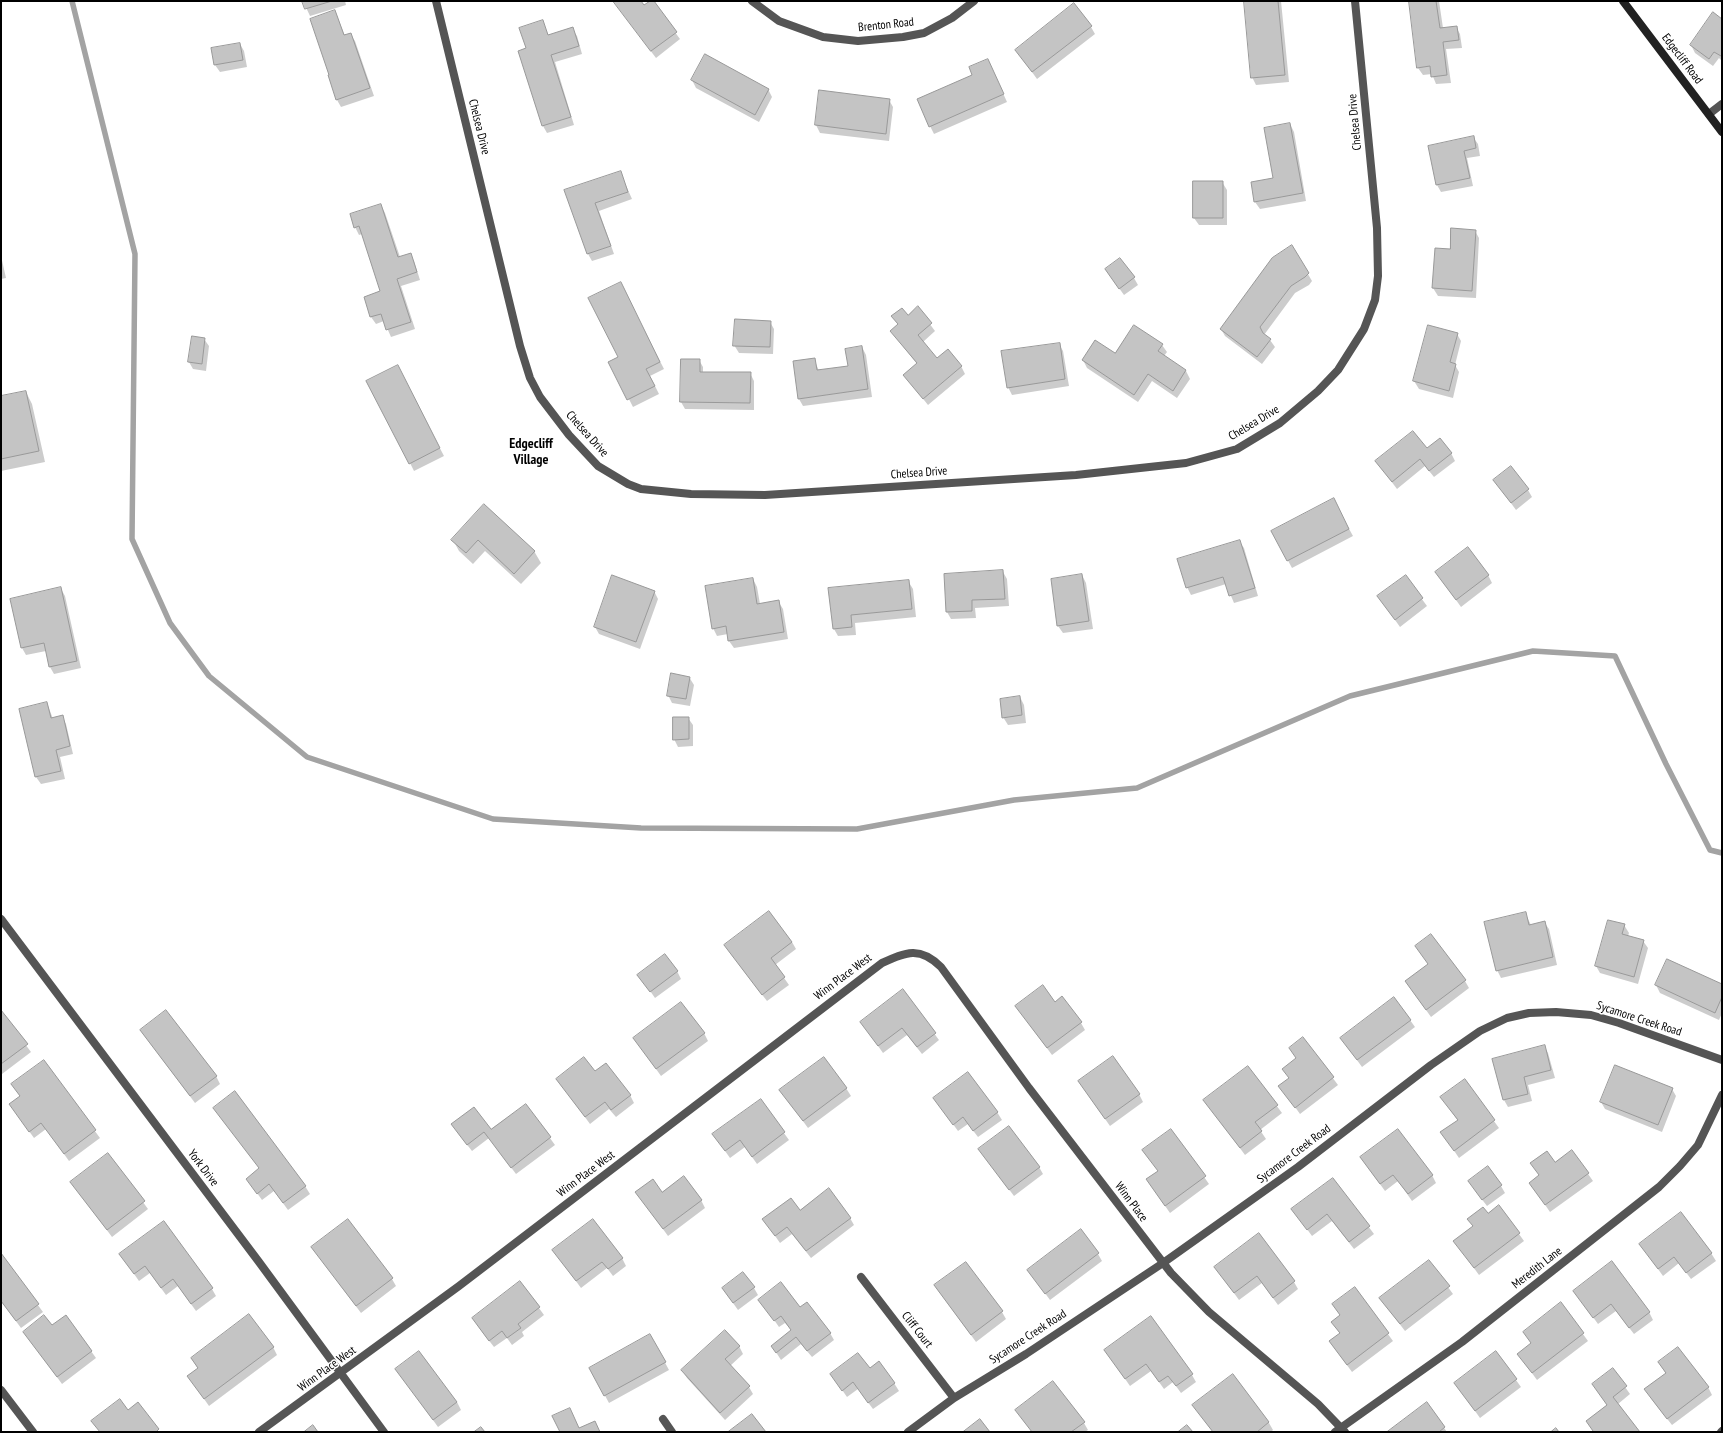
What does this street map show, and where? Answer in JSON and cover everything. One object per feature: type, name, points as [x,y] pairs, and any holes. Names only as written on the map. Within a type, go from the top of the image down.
[{"type":"street","name":"Chelsea Drive","points":[[436,1],[520,346],[530,378],[540,397],[569,436],[598,466],[628,484],[641,489],[691,494],[765,495],[1076,475],[1186,463],[1237,449],[1280,423],[1318,391],[1338,370],[1364,329],[1375,300],[1378,276],[1377,228],[1355,1]]},
{"type":"street","name":"Brenton Road","points":[[752,1],[779,21],[823,37],[858,42],[903,38],[924,33],[952,18],[974,1]]},
{"type":"street","name":"Edgecliff Road","points":[[1623,1],[1722,132]]},
{"type":"street","points":[[1709,114],[1722,104]]},
{"type":"street","name":"York Drive","points":[[1,919],[342,1373],[384,1432]]},
{"type":"street","name":"Winn Place West","points":[[259,1432],[342,1373],[459,1286],[882,963],[900,955],[912,952],[931,958]]},
{"type":"street","name":"Winn Place","points":[[931,958],[941,968],[1029,1088],[1163,1263],[1209,1312],[1318,1404],[1340,1431]]},
{"type":"street","name":"Sycamore Creek Road","points":[[908,1432],[954,1398],[1026,1354],[1163,1263],[1298,1167],[1431,1065],[1480,1031],[1507,1018],[1530,1013],[1556,1012],[1591,1015],[1619,1023],[1722,1060]]},
{"type":"street","name":"Meredith Lane","points":[[1340,1431],[1462,1342],[1659,1187],[1698,1145],[1722,1094]]},
{"type":"street","name":"Cliff Court","points":[[861,1277],[954,1398]]},
{"type":"street","points":[[1,1390],[32,1432]]},
{"type":"street","points":[[663,1419],[672,1432]]},
{"type":"building","points":[[302,1],[332,1],[305,9]]},
{"type":"building","points":[[613,1],[641,1],[644,5],[650,1],[654,1],[677,32],[651,51]]},
{"type":"building","points":[[1244,1],[1278,1],[1285,75],[1251,78]]},
{"type":"building","points":[[1409,1],[1436,1],[1440,28],[1457,26],[1459,40],[1443,42],[1447,75],[1431,77],[1430,66],[1417,68]]},
{"type":"building","points":[[1074,3],[1092,26],[1032,72],[1015,50]]},
{"type":"building","points":[[335,10],[344,35],[351,33],[370,88],[336,100],[310,19]]},
{"type":"building","points":[[1713,12],[1722,19],[1722,55],[1721,56],[1714,52],[1709,59],[1690,45]]},
{"type":"building","points":[[543,20],[548,35],[573,27],[579,46],[551,55],[571,117],[542,126],[518,51],[526,48],[519,28]]},
{"type":"building","points":[[240,43],[243,60],[214,65],[211,48]]},
{"type":"building","points":[[705,54],[769,89],[755,115],[691,80]]},
{"type":"building","points":[[988,59],[1004,94],[929,127],[917,99],[972,75],[969,67]]},
{"type":"building","points":[[819,90],[890,99],[886,134],[815,125]]},
{"type":"building","points":[[1290,123],[1303,193],[1254,202],[1251,182],[1273,178],[1264,128]]},
{"type":"building","points":[[1474,136],[1476,148],[1464,151],[1470,178],[1436,185],[1428,146]]},
{"type":"building","points":[[621,171],[628,192],[595,203],[611,246],[587,254],[564,190]]},
{"type":"building","points":[[1193,181],[1223,181],[1223,218],[1193,218]]},
{"type":"building","points":[[381,204],[398,257],[411,253],[417,272],[397,279],[411,322],[386,330],[381,314],[370,317],[364,297],[380,291],[359,226],[354,228],[350,214]]},
{"type":"building","points":[[1451,228],[1476,230],[1472,291],[1432,288],[1435,248],[1450,249]]},
{"type":"building","points":[[1292,245],[1309,273],[1291,286],[1260,327],[1263,333],[1271,339],[1257,357],[1220,329],[1272,258]]},
{"type":"building","points":[[1120,258],[1135,277],[1119,289],[1105,269]]},
{"type":"building","points":[[621,282],[660,362],[646,369],[655,386],[627,400],[608,362],[618,357],[588,298]]},
{"type":"building","points":[[918,306],[932,323],[918,335],[937,358],[948,349],[962,366],[923,399],[903,375],[917,363],[890,331],[898,324],[891,316],[902,308],[908,315]]},
{"type":"building","points":[[735,319],[771,321],[770,347],[733,346]]},
{"type":"building","points":[[1134,325],[1163,344],[1158,351],[1186,370],[1173,391],[1148,374],[1134,395],[1082,360],[1095,340],[1115,353]]},
{"type":"building","points":[[1428,325],[1458,333],[1450,362],[1456,364],[1449,391],[1413,381]]},
{"type":"building","points":[[192,336],[205,338],[202,364],[188,362]]},
{"type":"building","points":[[1060,343],[1065,379],[1007,388],[1001,351]]},
{"type":"building","points":[[862,346],[868,389],[798,399],[793,361],[815,358],[817,370],[848,366],[845,349]]},
{"type":"building","points":[[681,359],[700,359],[700,372],[751,372],[750,403],[680,402]]},
{"type":"building","points":[[398,365],[440,448],[409,464],[366,381]]},
{"type":"building","points":[[26,391],[39,451],[1,459],[1,396]]},
{"type":"building","points":[[1413,431],[1427,448],[1440,438],[1452,453],[1429,471],[1420,459],[1392,482],[1375,461]]},
{"type":"building","points":[[1511,466],[1529,489],[1511,503],[1493,480]]},
{"type":"building","points":[[1334,498],[1349,529],[1287,561],[1271,531]]},
{"type":"building","points":[[484,504],[535,551],[514,574],[478,540],[466,553],[451,540]]},
{"type":"building","points":[[1240,540],[1255,588],[1229,596],[1223,577],[1186,588],[1177,559]]},
{"type":"building","points":[[1468,547],[1489,575],[1456,600],[1435,572]]},
{"type":"building","points":[[1003,570],[1005,599],[972,600],[972,611],[946,612],[944,574]]},
{"type":"building","points":[[1082,574],[1089,621],[1057,626],[1051,579]]},
{"type":"building","points":[[612,575],[655,591],[636,642],[594,627]]},
{"type":"building","points":[[1406,575],[1423,598],[1395,620],[1377,596]]},
{"type":"building","points":[[753,578],[757,604],[779,600],[784,632],[728,641],[726,626],[712,629],[705,586]]},
{"type":"building","points":[[909,580],[912,609],[851,615],[852,627],[833,629],[828,588]]},
{"type":"building","points":[[61,587],[77,661],[49,667],[44,643],[21,648],[10,599]]},
{"type":"building","points":[[671,673],[690,677],[686,699],[667,696]]},
{"type":"building","points":[[1020,696],[1022,715],[1002,718],[1000,699]]},
{"type":"building","points":[[47,702],[51,718],[63,715],[70,746],[56,750],[61,771],[35,777],[19,709]]},
{"type":"building","points":[[673,717],[689,717],[689,739],[673,740]]},
{"type":"building","points":[[769,911],[792,942],[771,958],[785,977],[762,995],[724,945]]},
{"type":"building","points":[[1526,912],[1529,925],[1545,921],[1553,957],[1496,971],[1484,922]]},
{"type":"building","points":[[1608,920],[1625,924],[1622,934],[1644,940],[1634,977],[1595,966]]},
{"type":"building","points":[[1431,934],[1466,980],[1426,1010],[1405,981],[1428,964],[1415,946]]},
{"type":"building","points":[[665,954],[678,971],[650,992],[637,975]]},
{"type":"building","points":[[1667,959],[1722,984],[1722,997],[1715,1013],[1655,985]]},
{"type":"building","points":[[1043,985],[1055,1002],[1062,996],[1082,1022],[1047,1048],[1015,1006]]},
{"type":"building","points":[[903,989],[936,1033],[917,1047],[902,1028],[878,1046],[860,1022]]},
{"type":"building","points":[[1394,997],[1411,1020],[1357,1060],[1340,1038]]},
{"type":"building","points":[[681,1002],[705,1033],[656,1069],[633,1038]]},
{"type":"building","points":[[1,1010],[28,1044],[1,1064]]},
{"type":"building","points":[[166,1010],[217,1076],[190,1096],[140,1030]]},
{"type":"building","points":[[1303,1037],[1334,1077],[1295,1108],[1278,1086],[1289,1078],[1282,1069],[1296,1058],[1289,1048]]},
{"type":"building","points":[[1545,1045],[1551,1070],[1524,1077],[1528,1094],[1503,1100],[1492,1059]]},
{"type":"building","points":[[1113,1056],[1140,1094],[1105,1119],[1078,1081]]},
{"type":"building","points":[[584,1057],[595,1071],[606,1063],[631,1095],[611,1110],[605,1102],[585,1117],[556,1079]]},
{"type":"building","points":[[824,1057],[847,1088],[803,1121],[779,1090]]},
{"type":"building","points":[[44,1060],[96,1130],[64,1154],[41,1123],[29,1132],[9,1104],[20,1096],[11,1084]]},
{"type":"building","points":[[1615,1065],[1673,1088],[1658,1125],[1600,1102]]},
{"type":"building","points":[[1248,1066],[1278,1105],[1255,1122],[1262,1131],[1240,1148],[1203,1100]]},
{"type":"building","points":[[968,1072],[998,1112],[973,1131],[963,1117],[953,1125],[933,1098]]},
{"type":"building","points":[[1465,1079],[1495,1120],[1454,1151],[1440,1132],[1458,1120],[1440,1097]]},
{"type":"building","points":[[235,1091],[306,1186],[283,1203],[269,1184],[257,1194],[246,1179],[259,1168],[213,1108]]},
{"type":"building","points":[[761,1099],[785,1132],[752,1157],[740,1140],[725,1151],[712,1134]]},
{"type":"building","points":[[526,1104],[551,1137],[511,1168],[484,1132],[467,1145],[451,1124],[474,1107],[491,1129]]},
{"type":"building","points":[[1009,1126],[1040,1167],[1009,1190],[978,1149]]},
{"type":"building","points":[[1171,1129],[1206,1176],[1165,1206],[1146,1179],[1158,1171],[1142,1150]]},
{"type":"building","points":[[1398,1129],[1433,1175],[1408,1194],[1393,1175],[1380,1184],[1360,1157]]},
{"type":"building","points":[[1572,1150],[1589,1173],[1545,1205],[1529,1183],[1539,1175],[1530,1163],[1547,1151],[1555,1162]]},
{"type":"building","points":[[108,1153],[145,1201],[107,1230],[70,1182]]},
{"type":"building","points":[[1488,1166],[1502,1185],[1482,1200],[1468,1181]]},
{"type":"building","points":[[684,1176],[702,1200],[663,1229],[635,1192],[653,1179],[662,1192]]},
{"type":"building","points":[[1333,1178],[1370,1226],[1349,1242],[1327,1214],[1307,1230],[1291,1209]]},
{"type":"building","points":[[829,1188],[851,1218],[806,1251],[787,1227],[775,1236],[762,1219],[791,1198],[800,1210]]},
{"type":"building","points":[[1499,1205],[1520,1233],[1474,1268],[1453,1241],[1473,1226],[1467,1219],[1483,1207],[1488,1213]]},
{"type":"building","points":[[1681,1212],[1712,1253],[1686,1273],[1674,1257],[1658,1269],[1639,1244]]},
{"type":"building","points":[[348,1219],[393,1278],[356,1306],[311,1247]]},
{"type":"building","points":[[593,1219],[623,1258],[608,1269],[602,1262],[576,1281],[552,1250]]},
{"type":"building","points":[[164,1221],[213,1288],[191,1304],[173,1279],[161,1288],[145,1266],[134,1274],[119,1254]]},
{"type":"building","points":[[1081,1229],[1099,1253],[1045,1294],[1027,1270]]},
{"type":"building","points":[[1259,1233],[1295,1281],[1273,1298],[1257,1276],[1234,1293],[1214,1267]]},
{"type":"building","points":[[1,1253],[39,1304],[16,1321],[1,1301]]},
{"type":"building","points":[[1429,1260],[1450,1286],[1400,1324],[1379,1298]]},
{"type":"building","points":[[1612,1261],[1650,1312],[1629,1328],[1611,1304],[1593,1318],[1573,1291]]},
{"type":"building","points":[[966,1262],[1003,1311],[971,1335],[934,1285]]},
{"type":"building","points":[[743,1272],[755,1287],[733,1303],[722,1288]]},
{"type":"building","points":[[520,1281],[540,1307],[518,1324],[521,1328],[507,1338],[502,1331],[489,1341],[472,1318]]},
{"type":"building","points":[[781,1282],[800,1307],[807,1302],[831,1333],[807,1351],[796,1337],[776,1353],[771,1346],[791,1330],[781,1316],[774,1321],[758,1300]]},
{"type":"building","points":[[1355,1287],[1389,1333],[1347,1365],[1329,1341],[1340,1333],[1331,1322],[1340,1315],[1332,1304]]},
{"type":"building","points":[[1561,1302],[1584,1333],[1532,1373],[1517,1354],[1531,1343],[1523,1332]]},
{"type":"building","points":[[249,1314],[274,1347],[204,1399],[187,1376],[198,1368],[191,1358]]},
{"type":"building","points":[[44,1315],[52,1325],[66,1315],[92,1351],[57,1377],[23,1332]]},
{"type":"building","points":[[1151,1316],[1193,1374],[1176,1386],[1168,1376],[1159,1382],[1146,1364],[1125,1379],[1104,1350]]},
{"type":"building","points":[[725,1330],[740,1346],[725,1359],[750,1386],[720,1413],[681,1370]]},
{"type":"building","points":[[650,1334],[666,1362],[604,1396],[589,1368]]},
{"type":"building","points":[[1678,1347],[1709,1387],[1667,1419],[1644,1389],[1666,1373],[1658,1362]]},
{"type":"building","points":[[419,1351],[457,1402],[433,1420],[395,1369]]},
{"type":"building","points":[[1496,1351],[1517,1379],[1475,1411],[1454,1383]]},
{"type":"building","points":[[858,1353],[870,1368],[879,1361],[895,1383],[868,1403],[853,1382],[842,1391],[830,1374]]},
{"type":"building","points":[[1613,1368],[1627,1386],[1613,1397],[1640,1432],[1592,1432],[1593,1431],[1586,1421],[1607,1405],[1592,1384]]},
{"type":"building","points":[[1233,1374],[1269,1422],[1257,1432],[1213,1432],[1192,1405]]},
{"type":"building","points":[[1053,1381],[1085,1422],[1071,1432],[1032,1432],[1015,1410]]},
{"type":"building","points":[[120,1399],[128,1410],[138,1402],[159,1429],[156,1432],[100,1432],[91,1421]]},
{"type":"building","points":[[1427,1402],[1445,1427],[1439,1432],[1387,1432]]},
{"type":"building","points":[[570,1408],[579,1428],[595,1421],[600,1432],[560,1432],[552,1416]]},
{"type":"building","points":[[752,1414],[766,1432],[728,1432]]},
{"type":"building","points":[[980,1419],[990,1432],[963,1432]]},
{"type":"building","points":[[313,1425],[318,1432],[304,1432]]},
{"type":"building","points":[[1187,1425],[1193,1432],[1178,1432]]},
{"type":"building","points":[[481,1427],[485,1432],[474,1432]]},
{"type":"building","points":[[1556,1428],[1559,1432],[1551,1432]]},
{"type":"waterway","points":[[72,1],[135,254],[132,539],[170,623],[209,676],[307,757],[493,819],[641,828],[857,829],[1014,800],[1137,788],[1350,696],[1533,651],[1615,656],[1666,764],[1710,850],[1722,853]]},
{"type":"district","name":"Edgecliff Village","points":[[531,452]]}]
